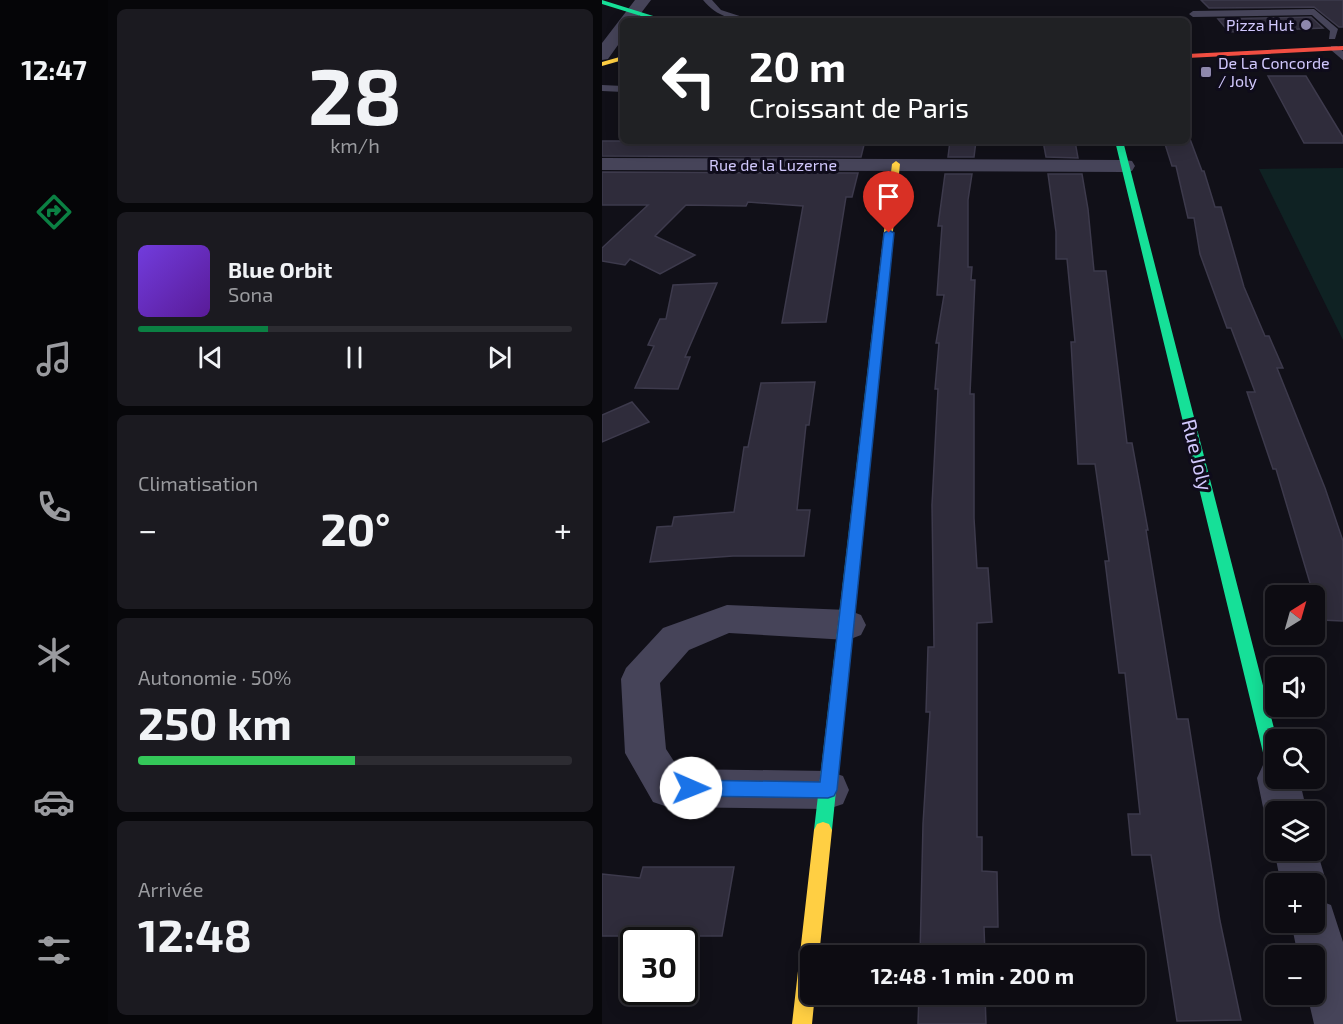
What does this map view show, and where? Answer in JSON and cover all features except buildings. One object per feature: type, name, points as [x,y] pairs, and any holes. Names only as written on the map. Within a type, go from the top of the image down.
[{"type":"street","points":[[602,2],[632,15]]},
{"type":"street","points":[[602,13],[648,18]]},
{"type":"street","points":[[602,54],[620,30]]},
{"type":"street","points":[[1190,56],[1339,50]]},
{"type":"street","points":[[1190,66],[1339,50]]},
{"type":"street","points":[[602,64],[620,59]]},
{"type":"street","name":"Rue Joly","points":[[1120,144],[1266,729]]},
{"type":"street","name":"Rue de la Luzerne","points":[[602,164],[1124,166]]},
{"type":"street","points":[[802,1024],[848,625],[896,164]]},
{"type":"street","points":[[828,790],[668,788],[646,753],[640,679],[676,639],[727,619],[848,625]]},
{"type":"street","points":[[1317,933],[1339,1024]]},
{"type":"lane","points":[[707,0],[714,9],[738,18]]},
{"type":"lane","points":[[1193,14],[1314,12],[1335,32],[1339,50]]},
{"type":"lane","points":[[602,88],[620,89]]},
{"type":"green space","points":[[1344,168],[1343,340],[1259,169]]},
{"type":"traffic: fast","points":[[602,2],[654,18]]},
{"type":"traffic: fast","points":[[1120,144],[1266,729]]},
{"type":"traffic: fast","points":[[823,830],[880,307]]},
{"type":"traffic: slow","points":[[602,64],[620,59]]},
{"type":"traffic: slow","points":[[880,307],[896,164]]},
{"type":"traffic: slow","points":[[802,1024],[823,830]]},
{"type":"traffic: jam","points":[[1190,56],[1344,48]]},
{"type":"place","name":"Pizza Hut","points":[[1306,25]]},
{"type":"place","name":"De La Concorde / Joly","points":[[1206,72]]},
{"type":"route","points":[[691,788],[828,790],[848,625],[889,233]]}]
